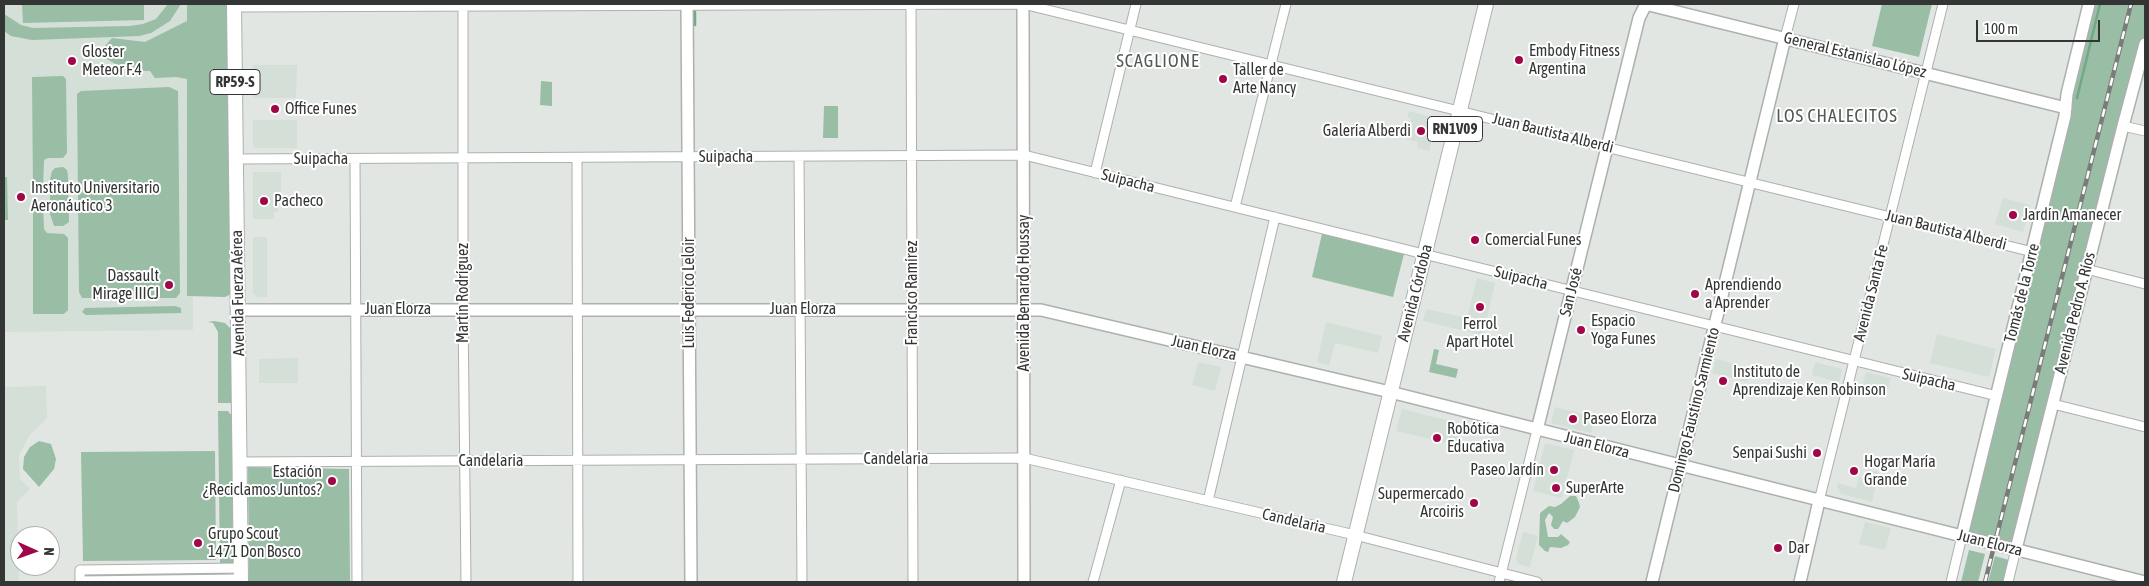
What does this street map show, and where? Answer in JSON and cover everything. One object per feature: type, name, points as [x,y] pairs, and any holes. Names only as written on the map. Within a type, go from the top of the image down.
[{"type":"main road","name":"Avenida Córdoba","points":[[1344,582],[1486,4]]},
{"type":"main road","name":"Avenida Fuerza Aérea","points":[[234,5],[241,579]]},
{"type":"street","name":"Francisco Ramírez","points":[[911,4],[913,582]]},
{"type":"street","name":"Juan Bautista Alberdi","points":[[234,5],[1023,4],[2033,252]]},
{"type":"street","name":"Avenida Bernardo Houssay","points":[[1023,4],[1024,582]]},
{"type":"street","points":[[1095,173],[1136,4]]},
{"type":"street","points":[[1235,207],[1286,4]]},
{"type":"street","name":"General Estanislao López","points":[[1646,4],[2066,108]]},
{"type":"street","name":"San José","points":[[1500,578],[1639,18],[1646,4]]},
{"type":"street","name":"Domingo Faustino Sarmiento","points":[[1652,582],[1794,4]]},
{"type":"street","name":"Avenida Santa Fe","points":[[1800,582],[1943,4]]},
{"type":"street","name":"Tomás de la Torre","points":[[1951,582],[2033,252],[2066,108],[2067,94],[2089,4]]},
{"type":"street","name":"Martín Rodríguez","points":[[463,5],[463,309],[466,582]]},
{"type":"street","name":"Luis Federico Leloir","points":[[687,5],[691,582]]},
{"type":"street","name":"Avenida Pedro A. Ríos","points":[[2008,582],[2086,269],[2145,44]]},
{"type":"street","points":[[2123,126],[2145,131]]},
{"type":"street","name":"Suipacha","points":[[236,160],[1024,155],[1714,328],[1997,396]]},
{"type":"street","points":[[799,157],[802,582]]},
{"type":"street","points":[[577,158],[578,582]]},
{"type":"street","points":[[355,159],[357,582]]},
{"type":"street","points":[[1208,501],[1275,217]]},
{"type":"street","points":[[2086,269],[2145,284]]},
{"type":"street","name":"Juan Elorza","points":[[238,310],[1041,310],[1390,392],[2145,582]]},
{"type":"street","points":[[2053,404],[2145,427]]},
{"type":"street","name":"Candelaria","points":[[240,462],[1024,458],[1355,535],[1500,578],[1537,582]]},
{"type":"street","points":[[1093,582],[1121,480]]},
{"type":"street","points":[[80,570],[241,579],[80,581],[80,570]]},
{"type":"shaded area","points":[[4,4],[192,4],[193,330],[4,332]]},
{"type":"shaded area","points":[[253,65],[297,65],[296,98],[253,98]]},
{"type":"shaded area","name":"Galería Alberdi","points":[[1409,111],[1437,119],[1429,151],[1417,148],[1418,142],[1406,139],[1411,118],[1407,117]]},
{"type":"shaded area","points":[[253,120],[297,120],[297,148],[255,148],[253,146]]},
{"type":"shaded area","points":[[253,172],[281,172],[281,196],[279,196],[278,212],[274,212],[274,219],[253,219]]},
{"type":"shaded area","name":"Jardín Amanecer","points":[[2003,198],[2030,205],[2023,232],[1995,224]]},
{"type":"shaded area","points":[[253,237],[267,237],[267,297],[257,297],[253,293]]},
{"type":"shaded area","name":"Ferrol Apart Hotel","points":[[1477,278],[1495,283],[1483,335],[1423,321],[1426,309],[1467,318]]},
{"type":"shaded area","points":[[1326,322],[1382,336],[1378,353],[1335,343],[1329,366],[1317,362]]},
{"type":"shaded area","points":[[1937,334],[1996,349],[1989,377],[1930,363]]},
{"type":"shaded area","points":[[298,358],[298,383],[259,383],[259,359]]},
{"type":"shaded area","points":[[1716,359],[1751,369],[1747,382],[1712,373]]},
{"type":"shaded area","points":[[1198,362],[1221,367],[1215,391],[1192,385]]},
{"type":"shaded area","points":[[1815,362],[1842,369],[1839,382],[1812,375]]},
{"type":"shaded area","points":[[1866,372],[1891,378],[1886,396],[1862,389]]},
{"type":"shaded area","points":[[46,386],[47,418],[29,436],[19,455],[20,479],[30,489],[17,502],[18,526],[10,526],[10,576],[19,576],[19,582],[4,582],[4,387]]},
{"type":"shaded area","name":"Paseo Elorza","points":[[1555,407],[1595,417],[1591,433],[1551,423]]},
{"type":"shaded area","points":[[1402,409],[1462,424],[1457,445],[1396,431]]},
{"type":"shaded area","name":"Paseo Jardín","points":[[1545,443],[1574,450],[1562,498],[1533,491]]},
{"type":"shaded area","points":[[1868,470],[1879,472],[1872,502],[1841,494],[1837,486],[1838,483],[1856,488],[1859,477],[1866,479]]},
{"type":"shaded area","points":[[1865,522],[1891,528],[1885,550],[1859,544]]},
{"type":"shaded area","points":[[1523,532],[1538,536],[1530,567],[1518,564],[1516,558]]},
{"type":"green space","points":[[22,4],[144,4],[144,20],[23,23]]},
{"type":"green space","points":[[168,4],[181,4],[170,21],[151,33],[139,36],[32,40],[11,36],[4,31],[4,14],[21,25],[33,28],[130,26],[156,19]]},
{"type":"green space","points":[[187,4],[230,4],[231,294],[225,297],[187,296],[187,79],[176,77],[155,78],[150,71],[140,71],[128,64],[119,66],[105,58],[104,47],[112,38],[145,42],[187,21]]},
{"type":"green space","points":[[1882,4],[1932,4],[1919,57],[1872,46]]},
{"type":"green space","points":[[2089,4],[2145,4],[2145,44],[2016,549],[1962,536]]},
{"type":"green space","points":[[63,76],[66,79],[67,153],[63,158],[48,158],[44,160],[43,188],[33,188],[32,77]]},
{"type":"green space","points":[[541,81],[552,82],[552,106],[540,105]]},
{"type":"green space","points":[[169,87],[178,91],[180,293],[176,298],[82,298],[79,292],[77,94],[81,91]]},
{"type":"green space","points":[[824,106],[838,106],[838,138],[823,138]]},
{"type":"green space","points":[[63,167],[67,170],[68,176],[69,222],[63,226],[54,226],[50,214],[50,180],[52,171],[55,168]]},
{"type":"green space","points":[[4,177],[7,177],[8,220],[4,220]]},
{"type":"green space","points":[[33,207],[43,207],[44,229],[47,233],[64,234],[68,238],[68,310],[64,314],[33,314]]},
{"type":"green space","points":[[1322,234],[1404,254],[1393,297],[1312,277]]},
{"type":"green space","points":[[175,306],[181,308],[181,313],[86,315],[82,312],[85,308]]},
{"type":"green space","points":[[208,322],[225,323],[232,330],[231,403],[218,403],[218,332],[213,323]]},
{"type":"green space","points":[[1434,349],[1439,350],[1436,364],[1458,369],[1456,378],[1429,372]]},
{"type":"green space","points":[[218,411],[228,411],[232,416],[233,564],[220,567]]},
{"type":"green space","points":[[39,441],[51,444],[56,459],[54,469],[39,487],[23,469],[24,457],[30,447]]},
{"type":"green space","points":[[215,451],[216,560],[83,561],[81,452]]},
{"type":"green space","points":[[248,467],[349,469],[350,582],[249,582]]},
{"type":"green space","points":[[1570,496],[1576,496],[1580,507],[1575,517],[1567,523],[1563,521],[1558,529],[1554,529],[1551,525],[1553,517],[1549,513],[1545,520],[1548,537],[1558,537],[1561,534],[1570,542],[1561,548],[1550,547],[1548,552],[1545,551],[1539,545],[1540,513],[1549,506],[1555,507],[1561,504]]},
{"type":"green space","points":[[1969,550],[1985,554],[1978,582],[1961,582]]},
{"type":"green space","points":[[1995,556],[2009,560],[2003,582],[1988,582]]},
{"type":"waterway","points":[[2077,98],[2100,4]]},
{"type":"waterway","points":[[695,12],[695,25]]},
{"type":"railway","points":[[1985,582],[2131,4]]},
{"type":"place","name":"Embody Fitness Argentina","points":[[1519,60]]},
{"type":"place","name":"Gloster Meteor F.4","points":[[72,61]]},
{"type":"place","name":"Taller de Arte Nancy","points":[[1223,79]]},
{"type":"place","name":"Office Funes","points":[[275,109]]},
{"type":"place","name":"Galería Alberdi","points":[[1421,131]]},
{"type":"place","name":"Instituto Universitario Aeronáutico 3","points":[[21,197]]},
{"type":"place","name":"Pacheco","points":[[264,201]]},
{"type":"place","name":"Jardín Amanecer","points":[[2013,215]]},
{"type":"place","name":"Comercial Funes","points":[[1475,240]]},
{"type":"place","name":"Dassault Mirage IIICJ","points":[[169,285]]},
{"type":"place","name":"Aprendiendo a Aprender","points":[[1695,294]]},
{"type":"place","name":"Ferrol Apart Hotel","points":[[1480,307]]},
{"type":"place","name":"Espacio Yoga Funes","points":[[1581,330]]},
{"type":"place","name":"Instituto de Aprendizaje Ken Robinson","points":[[1723,381]]},
{"type":"place","name":"Paseo Elorza","points":[[1573,419]]},
{"type":"place","name":"Robótica Educativa","points":[[1437,438]]},
{"type":"place","name":"Senpai Sushi","points":[[1817,453]]},
{"type":"place","name":"Paseo Jardín","points":[[1554,470]]},
{"type":"place","name":"Hogar María Grande","points":[[1854,471]]},
{"type":"place","name":"Estación ¿Reciclamos Juntos?","points":[[332,481]]},
{"type":"place","name":"SuperArte","points":[[1556,488]]},
{"type":"place","name":"Supermercado Arcoiris","points":[[1474,503]]},
{"type":"place","name":"Grupo Scout 1471 Don Bosco","points":[[198,543]]},
{"type":"place","name":"Dar","points":[[1778,548]]},
{"type":"district","name":"SCAGLIONE","points":[[1158,61]]},
{"type":"district","name":"LOS CHALECITOS","points":[[1837,116]]}]
